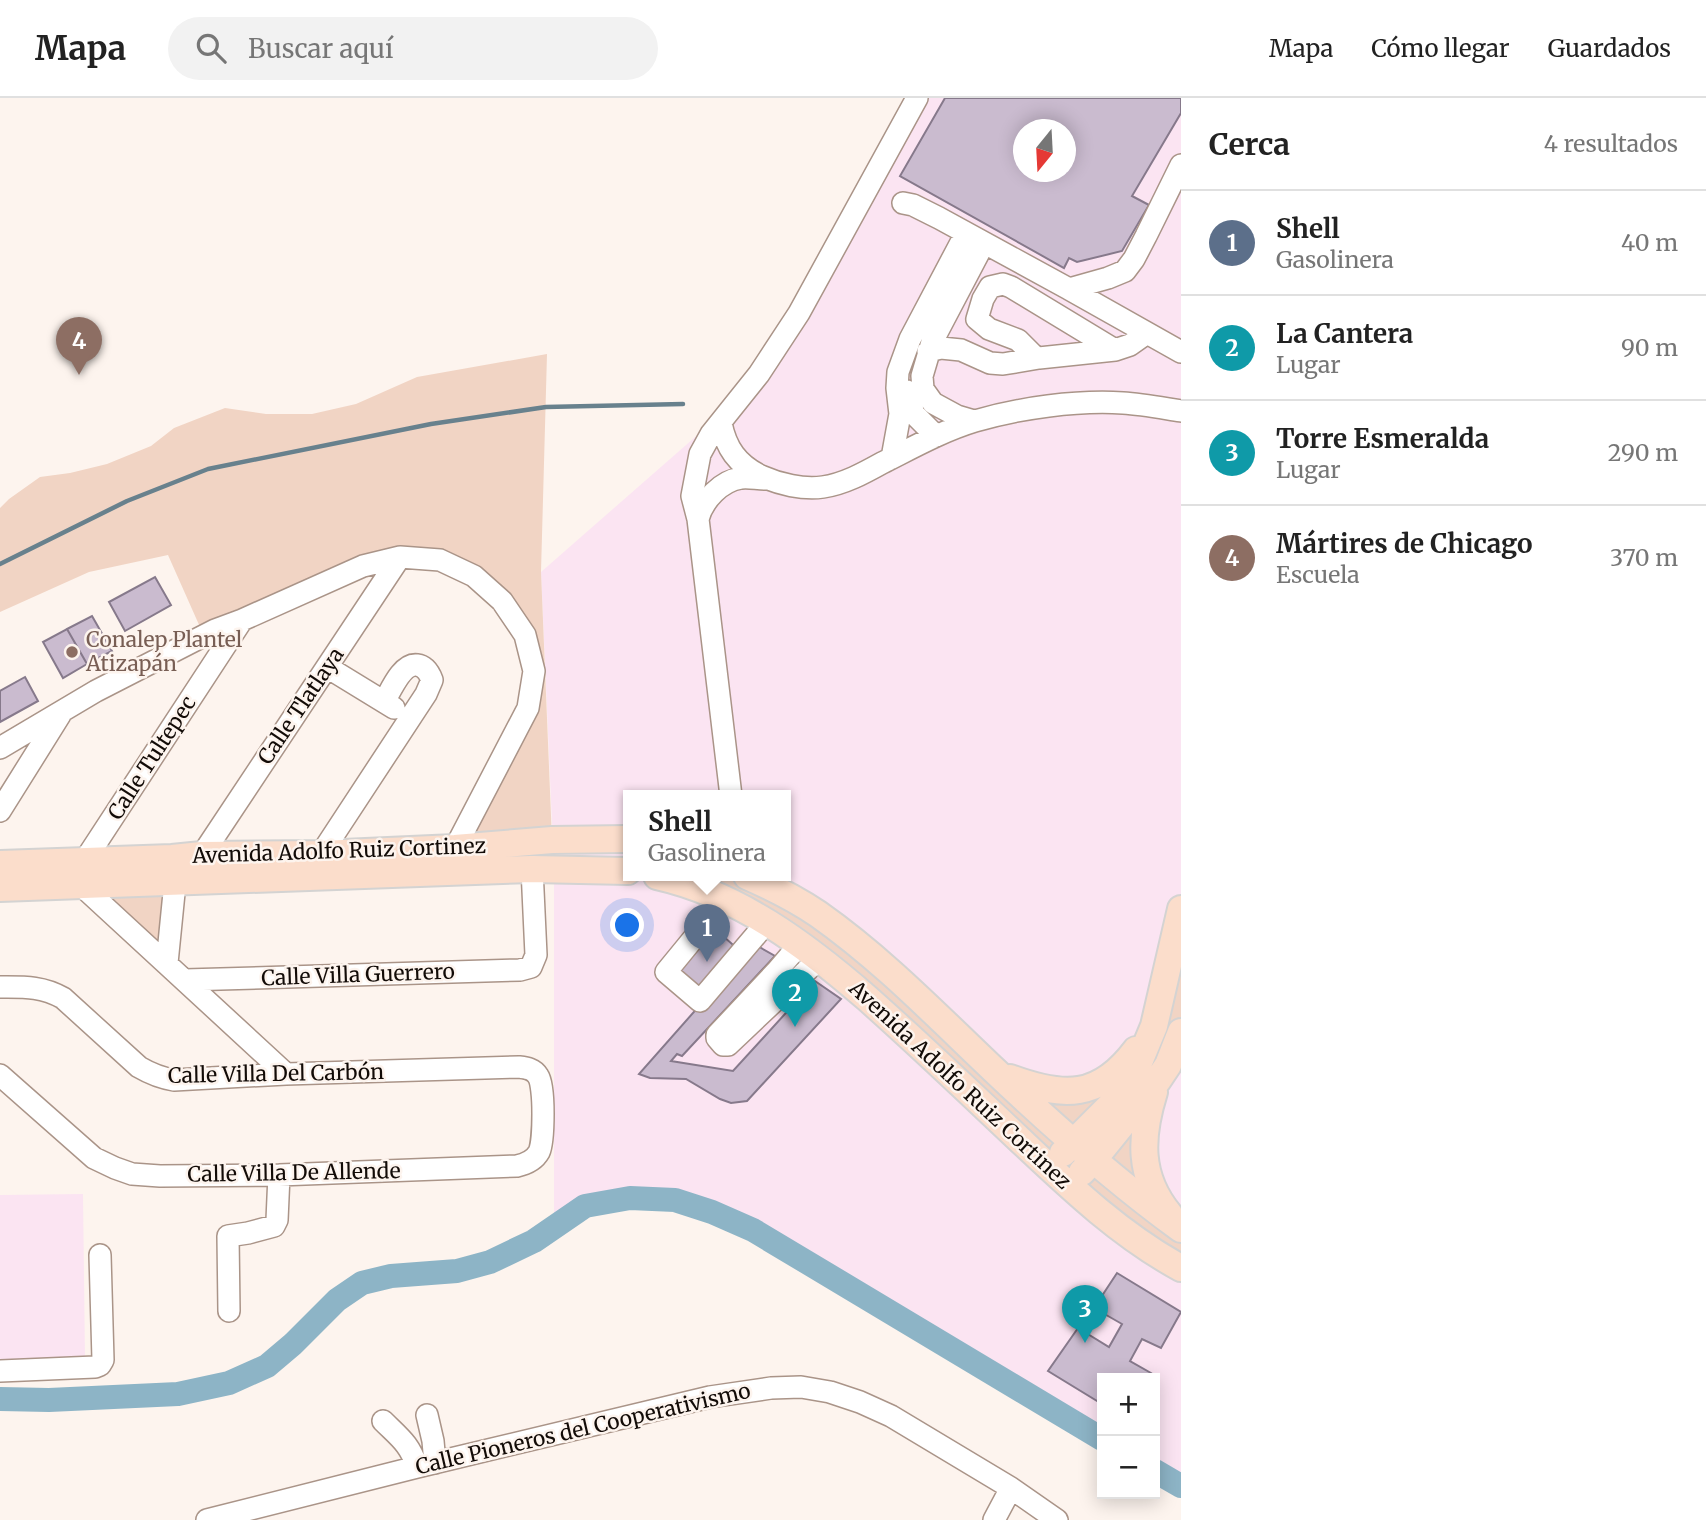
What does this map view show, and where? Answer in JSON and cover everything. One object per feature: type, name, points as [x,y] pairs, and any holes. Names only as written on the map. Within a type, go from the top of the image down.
[{"type":"main road","name":"Avenida Adolfo Ruiz Cortinez","points":[[84,873],[202,855],[455,848],[552,840],[623,839]]},
{"type":"main road","name":"Avenida Adolfo Ruiz Cortinez","points":[[3,876],[84,873],[175,883],[532,869],[623,871]]},
{"type":"main road","name":"Avenida Adolfo Ruiz Cortinez","points":[[678,881],[725,900],[785,933],[810,951],[905,1032],[1101,1214],[1181,1268]]},
{"type":"main road","name":"Avenida Adolfo Ruiz Cortinez","points":[[759,881],[817,913],[871,956],[1074,1142],[1136,1196],[1181,1229]]},
{"type":"main road","points":[[1049,1167],[1124,1090],[1135,1072],[1154,1026],[1181,909]]},
{"type":"main road","points":[[997,1073],[1045,1089],[1072,1092],[1103,1082],[1128,1060],[1154,1026]]},
{"type":"main road","points":[[1069,1186],[1158,1080],[1168,1065],[1181,1032]]},
{"type":"main road","points":[[1158,1080],[1147,1115],[1143,1151],[1146,1170],[1155,1192],[1181,1229]]},
{"type":"street","points":[[730,790],[698,519],[692,496],[700,454],[711,434],[759,374],[799,313],[917,98]]},
{"type":"street","points":[[1069,289],[1125,271],[1140,248],[1181,165]]},
{"type":"street","points":[[903,203],[913,205],[975,237],[1181,352]]},
{"type":"street","points":[[974,421],[933,403],[923,389],[922,376],[929,351],[975,237]]},
{"type":"street","points":[[936,436],[914,414],[905,383],[909,361],[975,237]]},
{"type":"street","points":[[892,458],[900,414],[898,372],[909,339],[975,237]]},
{"type":"street","points":[[1036,358],[1018,340],[989,329],[977,319],[990,287],[1003,284],[1011,287],[1115,350]]},
{"type":"street","points":[[929,351],[941,348],[961,350],[990,363],[1003,364],[1115,350],[1130,345],[1147,333]]},
{"type":"street","points":[[698,519],[701,508],[721,486],[738,478],[771,480],[808,488],[838,484],[936,436],[974,421],[1023,410],[1090,402],[1122,403],[1181,411]]},
{"type":"street","points":[[721,423],[725,442],[733,454],[752,471],[771,480]]},
{"type":"street","points":[[0,748],[96,691],[215,630],[363,566],[400,557],[440,560],[474,576],[502,601],[525,635],[534,671],[528,708],[455,848]]},
{"type":"street","name":"Calle Tlatlaya","points":[[202,855],[400,557]]},
{"type":"street","name":"Calle Tultepec","points":[[84,873],[242,620]]},
{"type":"street","points":[[321,853],[426,694],[432,680],[429,671],[421,665],[410,665],[404,669],[384,702]]},
{"type":"street","points":[[327,667],[411,718]]},
{"type":"street","points":[[0,811],[64,710]]},
{"type":"street","name":"Calle Villa Guerrero","points":[[185,980],[520,970],[531,967],[536,955],[532,869]]},
{"type":"street","points":[[84,873],[167,963],[286,1074]]},
{"type":"street","points":[[167,963],[175,883]]},
{"type":"street","points":[[725,900],[666,972],[700,1001],[766,922]]},
{"type":"street","points":[[760,1003],[810,951]]},
{"type":"street","name":"Calle Villa Del Carbón","points":[[0,987],[50,990],[63,998],[139,1067],[150,1074],[174,1080],[519,1067],[531,1069],[538,1075]]},
{"type":"street","name":"Calle Villa De Allende","points":[[0,1075],[94,1158],[132,1174],[160,1177],[517,1166],[529,1163],[538,1153],[542,1142],[542,1086],[538,1075]]},
{"type":"street","points":[[229,1311],[228,1236],[274,1226],[277,1220],[279,1175]]},
{"type":"street","points":[[0,1371],[100,1365],[103,1360],[100,1255]]},
{"type":"street","name":"Calle Pioneros del Cooperativismo","points":[[207,1520],[710,1397],[771,1388],[801,1387],[830,1392],[891,1416],[1011,1488],[1057,1520]]},
{"type":"street","points":[[426,1465],[427,1415]]},
{"type":"street","points":[[383,1421],[408,1446],[413,1455],[426,1465]]},
{"type":"street","points":[[995,1520],[1011,1488]]},
{"type":"shaded area","points":[[917,98],[1181,98],[1181,1486],[1160,1474],[1160,1373],[1097,1373],[1097,1436],[753,1230],[712,1212],[675,1200],[630,1198],[585,1206],[554,1228],[554,869],[541,572],[742,396]]},
{"type":"shaded area","points":[[547,354],[541,572],[552,840],[455,848],[528,708],[525,635],[474,576],[400,557],[204,636],[168,555],[89,572],[0,612],[0,508],[40,477],[107,464],[151,446],[174,428],[225,408],[266,414],[312,414],[356,404],[417,377]]},
{"type":"shaded area","points":[[667,881],[758,881],[775,889],[1001,1074],[1072,1092],[1154,1026],[1181,909],[1181,1032],[1143,1151],[1181,1229],[1181,1268],[1069,1186],[1094,1159],[1074,1142],[1049,1167],[834,969]]},
{"type":"shaded area","points":[[175,883],[167,963],[82,886]]},
{"type":"shaded area","points":[[83,1194],[85,1359],[0,1359],[0,1195]]},
{"type":"building","points":[[945,98],[1181,98],[1181,113],[1132,196],[1149,205],[1122,251],[1077,262],[1069,258],[1064,268],[900,176]]},
{"type":"building","points":[[155,577],[171,605],[125,631],[109,602]]},
{"type":"building","points":[[92,616],[112,651],[87,664],[67,629]]},
{"type":"building","points":[[67,629],[87,664],[63,678],[43,642]]},
{"type":"building","points":[[25,677],[38,701],[0,722],[0,691]]},
{"type":"building","points":[[715,929],[740,951],[699,994],[675,973]]},
{"type":"building","points":[[754,944],[775,956],[682,1056],[677,1054],[671,1061],[733,1071],[815,981],[841,999],[747,1101],[731,1103],[686,1079],[650,1078],[639,1074]]},
{"type":"building","points":[[1117,1273],[1181,1312],[1161,1348],[1142,1339],[1130,1361],[1151,1373],[1097,1373],[1097,1401],[1048,1371],[1078,1328],[1109,1347],[1122,1324],[1094,1308]]},
{"type":"waterway","points":[[0,564],[127,501],[208,469],[431,424],[546,407],[683,404]]},
{"type":"waterway","points":[[0,1399],[49,1400],[178,1394],[229,1383],[267,1366],[337,1300],[362,1283],[391,1276],[457,1271],[490,1262],[534,1241],[585,1206],[630,1198],[675,1200],[753,1230],[1097,1436]]},
{"type":"waterway","points":[[1160,1474],[1181,1486]]},
{"type":"place","name":"Mártires de Chicago","points":[[79,375]]},
{"type":"place","name":"Conalep Plantel Atizapán","points":[[72,652]]},
{"type":"place","name":"Shell","points":[[707,962]]},
{"type":"place","name":"La Cantera","points":[[795,1027]]},
{"type":"place","name":"Torre Esmeralda","points":[[1085,1343]]}]
